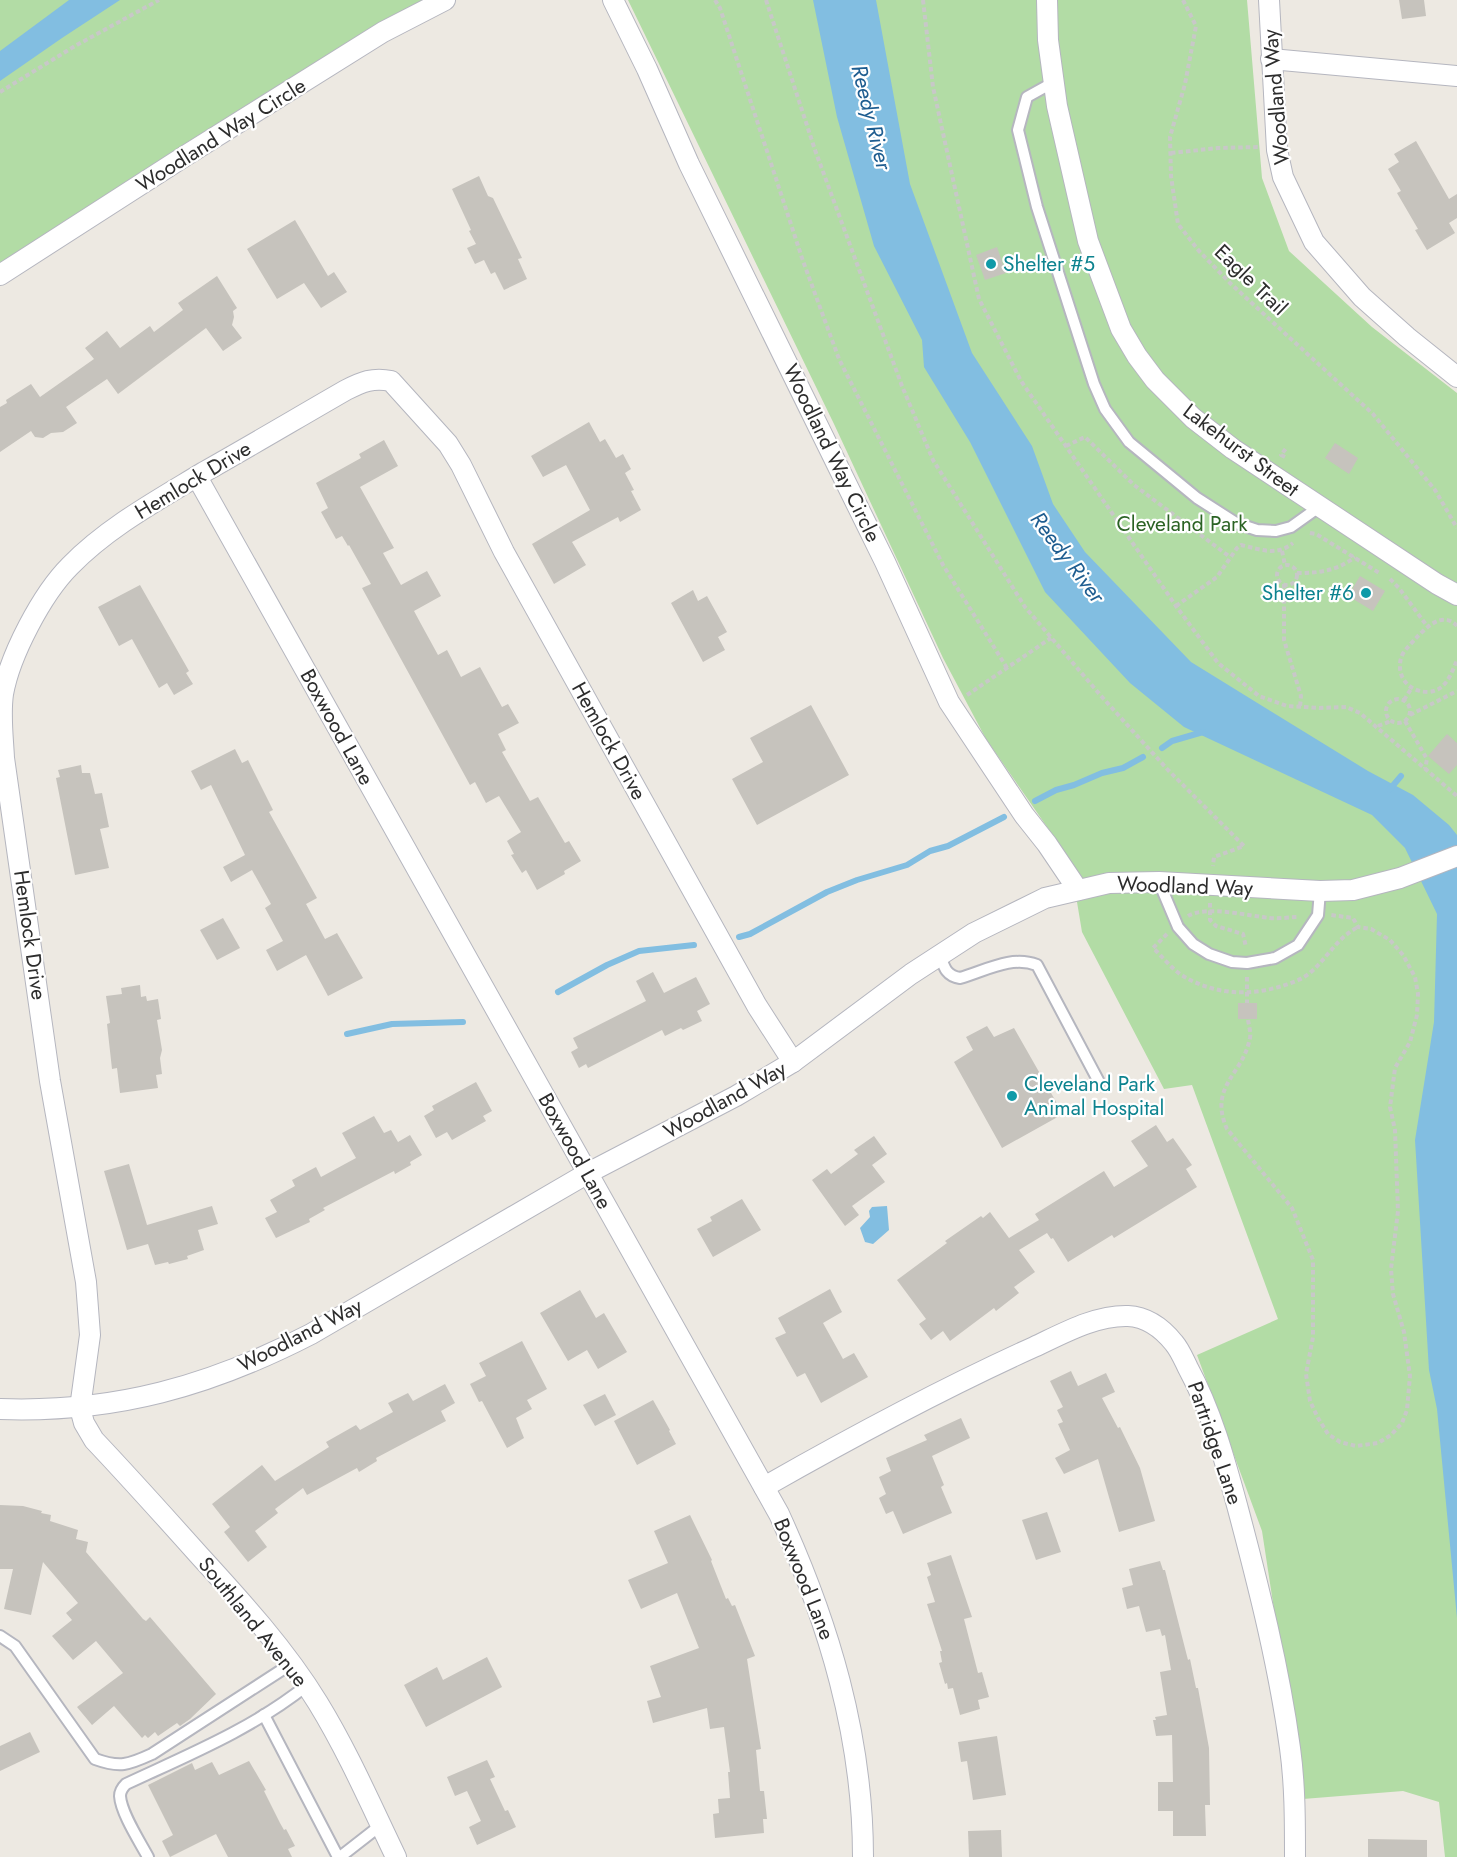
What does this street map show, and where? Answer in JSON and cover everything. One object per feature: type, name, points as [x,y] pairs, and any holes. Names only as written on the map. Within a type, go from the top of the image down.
[{"type":"street","name":"Woodland Way Circle","points":[[0,275],[383,32],[445,0]]},
{"type":"street","name":"Woodland Way Circle","points":[[613,0],[647,69],[689,164],[885,562],[951,706],[1011,797],[1078,890]]},
{"type":"street","name":"Lakehurst Street","points":[[1047,0],[1048,40],[1057,106],[1088,241],[1121,329],[1137,356],[1155,380],[1193,418],[1252,462],[1319,507],[1457,595]]},
{"type":"street","name":"Woodland Way","points":[[1269,0],[1276,147],[1283,177],[1314,242],[1362,297],[1457,377]]},
{"type":"street","points":[[1271,59],[1457,76]]},
{"type":"street","name":"Hemlock Drive","points":[[80,1408],[90,1335],[86,1282],[50,1081],[4,758],[1,716],[3,694],[18,648],[45,596],[68,567],[92,545],[159,499],[346,390],[365,381],[379,378],[391,381],[448,444],[461,465],[510,563],[757,1006],[793,1062]]},
{"type":"street","name":"Boxwood Lane","points":[[197,477],[764,1487],[794,1546],[826,1632],[853,1732],[863,1813],[864,1857]]},
{"type":"street","name":"Woodland Way","points":[[0,1409],[80,1408],[125,1402],[173,1390],[264,1358],[311,1334],[588,1173],[736,1096],[793,1062],[911,974],[974,933],[1045,898],[1109,883],[1159,882],[1320,891],[1353,890],[1400,878],[1457,856]]},
{"type":"street","name":"Partridge Lane","points":[[764,1487],[856,1435],[977,1373],[1077,1328],[1106,1318],[1128,1316],[1148,1320],[1161,1329],[1175,1345],[1194,1378],[1208,1413],[1223,1455],[1258,1586],[1283,1702],[1290,1749],[1295,1804],[1295,1857]]},
{"type":"street","name":"Southland Avenue","points":[[80,1408],[84,1423],[94,1440],[224,1583],[291,1664],[317,1702],[350,1761],[396,1857]]},
{"type":"lane","points":[[1054,82],[1027,97],[1018,130],[1037,207],[1094,384],[1105,409],[1129,442],[1197,498],[1236,523],[1257,530],[1276,531],[1291,527],[1319,507]]},
{"type":"lane","points":[[1159,882],[1180,930],[1193,944],[1209,954],[1232,962],[1247,963],[1275,958],[1298,945],[1318,915],[1320,891]]},
{"type":"lane","points":[[940,956],[946,972],[952,977],[960,978],[1007,962],[1027,961],[1037,965],[1099,1082]]},
{"type":"lane","points":[[0,1636],[15,1646],[95,1759],[113,1766],[133,1762],[152,1754],[291,1664]]},
{"type":"lane","points":[[148,1857],[124,1810],[120,1797],[126,1784],[224,1738],[285,1702],[306,1686]]},
{"type":"lane","points":[[264,1715],[339,1857],[381,1825]]},
{"type":"path","points":[[0,92],[75,46],[159,0]]},
{"type":"path","points":[[714,0],[720,8],[803,261],[839,359],[943,565],[1007,668]]},
{"type":"path","points":[[766,0],[815,150],[902,386],[933,460],[1025,607],[1101,697],[1168,770],[1244,846],[1214,857]]},
{"type":"path","name":"Eagle Trail","points":[[1184,0],[1196,26],[1185,84],[1170,137],[1171,176],[1178,224],[1199,251],[1232,284],[1373,414],[1435,490],[1457,528]]},
{"type":"path","points":[[1170,153],[1218,148],[1276,147]]},
{"type":"path","points":[[1066,446],[1085,437],[1134,485],[1230,557]]},
{"type":"path","points":[[1308,533],[1316,534],[1393,581],[1427,626]]},
{"type":"path","points":[[1176,606],[1217,577],[1241,545],[1258,551],[1282,551],[1300,538]]},
{"type":"path","points":[[1282,551],[1285,565]]},
{"type":"path","points":[[1297,573],[1325,572],[1343,566],[1355,557]]},
{"type":"path","points":[[1297,573],[1292,566],[1285,565],[1278,572],[1279,579],[1284,584],[1284,640],[1301,696],[1300,707]]},
{"type":"path","points":[[1284,584],[1294,582],[1297,573]]},
{"type":"path","points":[[1457,626],[1453,622],[1442,619],[1433,621],[1427,626],[1401,658],[1403,679],[1411,689],[1432,692],[1442,687],[1448,680],[1457,660]]},
{"type":"path","points":[[951,706],[1051,638]]},
{"type":"path","points":[[1404,700],[1411,689]]},
{"type":"path","points":[[1410,715],[1410,709],[1404,700],[1394,699],[1388,703],[1386,713],[1391,720],[1400,723],[1410,715],[1457,691]]},
{"type":"path","points":[[1377,726],[1391,720]]},
{"type":"path","points":[[1405,721],[1428,759],[1425,769]]},
{"type":"path","points":[[1246,947],[1243,934],[1216,926],[1210,921],[1209,911],[1274,919],[1318,915],[1353,918],[1358,927],[1371,929],[1390,940],[1415,976],[1418,994],[1417,1015],[1410,1042],[1395,1068],[1390,1107],[1395,1130],[1398,1211],[1391,1269],[1393,1294],[1404,1332],[1410,1376],[1407,1410],[1402,1423],[1391,1435],[1378,1443],[1356,1446],[1340,1442],[1328,1434],[1318,1418],[1310,1401],[1306,1374],[1312,1337],[1313,1260],[1292,1208],[1227,1129],[1222,1117],[1221,1099],[1251,1037],[1248,1020]]},
{"type":"path","points":[[1247,970],[1247,1003]]},
{"type":"green space","points":[[0,0],[424,0],[202,133],[0,265]]},
{"type":"green space","name":"Cleveland Park","points":[[628,0],[1247,0],[1262,178],[1289,251],[1372,327],[1457,393],[1457,1857],[1445,1857],[1439,1802],[1403,1791],[1303,1799],[1262,1531],[1197,1355],[1278,1319],[1192,1085],[1164,1089],[1082,932],[1070,860],[986,739],[943,658],[834,424]]},
{"type":"water","points":[[69,0],[120,0],[0,81],[0,51]]},
{"type":"water","name":"Reedy River","points":[[813,0],[876,0],[910,184],[972,353],[1032,446],[1053,504],[1085,552],[1191,662],[1368,771],[1413,795],[1449,825],[1457,835],[1457,1618],[1437,1409],[1429,1370],[1415,1140],[1434,1022],[1437,914],[1405,848],[1372,815],[1184,727],[1130,683],[1045,592],[970,442],[924,367],[922,340],[874,246],[837,117]]},
{"type":"water","points":[[887,1206],[889,1230],[873,1244],[865,1242],[860,1228],[870,1217],[869,1211],[872,1207]]},
{"type":"building","points":[[1399,0],[1424,0],[1426,16],[1402,19]]},
{"type":"building","points":[[1416,141],[1449,199],[1457,194],[1457,218],[1449,223],[1455,233],[1427,250],[1415,230],[1418,229],[1397,193],[1401,191],[1388,169],[1399,162],[1394,154]]},
{"type":"building","points":[[479,176],[488,196],[493,198],[522,258],[518,259],[527,279],[504,290],[495,272],[491,274],[484,260],[475,264],[467,248],[476,244],[452,189]]},
{"type":"building","points":[[295,220],[328,276],[334,272],[347,292],[321,308],[304,283],[277,299],[247,249]]},
{"type":"building","name":"Shelter #5","points":[[997,247],[1006,273],[985,280],[976,255]]},
{"type":"building","points":[[217,276],[237,308],[233,311],[232,325],[242,338],[223,351],[206,328],[118,394],[107,379],[66,407],[77,423],[63,432],[51,433],[43,438],[35,437],[31,431],[0,452],[0,407],[7,403],[6,400],[31,384],[40,397],[94,359],[85,348],[107,331],[120,348],[150,326],[154,332],[183,310],[178,303]]},
{"type":"building","points":[[589,422],[600,442],[605,439],[616,458],[623,454],[631,469],[625,473],[641,510],[620,522],[618,517],[572,542],[586,565],[554,584],[532,544],[590,510],[566,465],[543,477],[531,456]]},
{"type":"building","points":[[384,440],[398,466],[360,487],[394,548],[383,553],[401,585],[427,571],[441,596],[414,611],[438,655],[447,650],[461,677],[480,667],[502,707],[508,704],[519,723],[498,734],[506,750],[502,752],[530,801],[538,797],[565,843],[569,841],[581,861],[564,871],[565,874],[537,890],[526,870],[522,873],[511,855],[514,854],[507,841],[521,832],[499,796],[486,803],[475,782],[470,785],[362,588],[371,584],[349,545],[342,536],[336,539],[321,512],[328,508],[316,483],[361,458],[359,454]]},
{"type":"building","points":[[1335,443],[1358,458],[1349,474],[1325,458]]},
{"type":"building","name":"Shelter #6","points":[[1360,576],[1385,591],[1373,611],[1348,596]]},
{"type":"building","points":[[140,585],[189,671],[186,673],[193,684],[174,695],[167,683],[159,688],[132,639],[119,646],[98,607]]},
{"type":"building","points":[[693,590],[698,601],[707,596],[727,632],[718,637],[725,650],[703,662],[671,603]]},
{"type":"building","points":[[811,705],[849,775],[757,825],[732,779],[763,762],[750,738]]},
{"type":"building","points":[[1447,734],[1457,743],[1457,765],[1449,774],[1428,756]]},
{"type":"building","points":[[235,749],[242,763],[248,760],[273,810],[269,812],[317,898],[306,904],[325,939],[337,933],[363,978],[328,996],[306,955],[277,971],[266,950],[283,941],[265,908],[271,904],[252,870],[231,882],[223,867],[245,855],[211,785],[201,790],[191,771]]},
{"type":"building","points":[[81,765],[82,773],[90,773],[95,794],[102,793],[109,827],[100,829],[109,868],[75,875],[56,778],[60,777],[58,770]]},
{"type":"building","points":[[223,918],[240,948],[217,960],[200,930]]},
{"type":"building","points":[[653,972],[664,993],[696,977],[710,1004],[697,1011],[702,1021],[665,1036],[662,1030],[588,1068],[586,1064],[579,1068],[571,1052],[578,1048],[573,1038],[646,1001],[636,981]]},
{"type":"building","points":[[140,985],[141,997],[146,996],[147,1001],[158,999],[161,1019],[157,1020],[162,1050],[160,1058],[162,1074],[156,1075],[158,1088],[120,1093],[117,1068],[112,1069],[106,996],[122,994],[121,988]]},
{"type":"building","points":[[1238,1003],[1257,1003],[1257,1019],[1238,1019]]},
{"type":"building","name":"Cleveland Park Animal Hospital","points":[[987,1026],[994,1037],[1014,1028],[1063,1114],[1002,1148],[954,1062],[973,1050],[966,1037]]},
{"type":"building","points":[[476,1082],[492,1111],[483,1116],[486,1121],[452,1140],[447,1132],[436,1138],[424,1116],[434,1110],[432,1106]]},
{"type":"building","points":[[374,1116],[384,1133],[391,1130],[398,1142],[410,1135],[422,1155],[410,1162],[411,1165],[395,1174],[394,1171],[323,1208],[325,1210],[309,1219],[310,1222],[276,1238],[265,1218],[277,1212],[270,1200],[295,1186],[292,1180],[316,1167],[321,1177],[356,1158],[342,1133]]},
{"type":"building","points":[[1156,1125],[1167,1142],[1173,1138],[1192,1165],[1186,1169],[1197,1187],[1114,1238],[1112,1235],[1068,1262],[1053,1238],[1051,1239],[1047,1233],[1019,1250],[1035,1272],[1014,1287],[1019,1293],[996,1311],[994,1308],[950,1341],[943,1331],[931,1340],[919,1324],[926,1319],[897,1280],[947,1243],[945,1241],[990,1212],[1009,1238],[1039,1220],[1035,1214],[1104,1171],[1114,1187],[1148,1166],[1131,1141]]},
{"type":"building","points":[[874,1136],[887,1154],[872,1165],[885,1182],[852,1206],[859,1215],[845,1226],[812,1180],[827,1169],[831,1174],[858,1154],[854,1150]]},
{"type":"building","points":[[129,1164],[147,1225],[212,1206],[218,1224],[198,1230],[204,1250],[187,1256],[188,1259],[155,1265],[148,1244],[127,1250],[104,1171]]},
{"type":"building","points":[[742,1199],[761,1230],[713,1257],[697,1229],[712,1221],[710,1217]]},
{"type":"building","points":[[830,1289],[842,1312],[823,1323],[843,1359],[854,1353],[868,1377],[821,1403],[805,1373],[797,1377],[775,1338],[786,1333],[778,1318]]},
{"type":"building","points":[[580,1290],[596,1318],[604,1313],[627,1352],[598,1369],[587,1350],[568,1361],[540,1313]]},
{"type":"building","points":[[522,1341],[547,1389],[527,1400],[532,1409],[516,1418],[524,1438],[507,1448],[482,1401],[479,1402],[470,1384],[486,1376],[479,1363]]},
{"type":"building","points":[[1071,1371],[1078,1386],[1106,1373],[1115,1392],[1102,1398],[1118,1428],[1120,1427],[1140,1468],[1155,1521],[1119,1532],[1098,1459],[1064,1474],[1055,1458],[1070,1450],[1058,1424],[1063,1422],[1057,1410],[1063,1407],[1050,1381]]},
{"type":"building","points":[[445,1384],[455,1403],[441,1411],[446,1421],[376,1458],[377,1461],[359,1472],[357,1468],[307,1495],[303,1488],[275,1509],[278,1513],[255,1531],[267,1547],[248,1562],[224,1532],[230,1527],[212,1504],[262,1465],[275,1481],[329,1447],[326,1442],[356,1425],[360,1430],[393,1412],[388,1403],[408,1393],[413,1401]]},
{"type":"building","points":[[605,1394],[616,1415],[595,1426],[583,1405]]},
{"type":"building","points":[[653,1400],[676,1444],[637,1465],[614,1421]]},
{"type":"building","points":[[961,1418],[970,1438],[932,1456],[952,1513],[903,1534],[893,1511],[886,1514],[879,1498],[886,1494],[879,1477],[891,1471],[886,1458],[927,1440],[924,1435]]},
{"type":"building","points":[[0,1505],[23,1506],[42,1511],[41,1513],[51,1515],[50,1521],[78,1530],[76,1539],[88,1542],[86,1552],[143,1619],[146,1621],[150,1617],[216,1694],[190,1719],[180,1726],[177,1723],[158,1736],[155,1732],[148,1738],[145,1735],[142,1738],[114,1706],[92,1725],[77,1707],[123,1673],[96,1641],[73,1660],[52,1636],[72,1620],[66,1613],[78,1603],[43,1562],[31,1615],[4,1609],[13,1569],[0,1569]]},
{"type":"building","points":[[1047,1512],[1061,1552],[1036,1560],[1022,1520]]},
{"type":"building","points":[[690,1515],[712,1560],[726,1599],[728,1598],[732,1606],[735,1605],[755,1656],[747,1659],[761,1749],[756,1750],[760,1791],[764,1791],[767,1819],[763,1819],[764,1833],[715,1838],[713,1814],[719,1813],[718,1799],[730,1798],[728,1772],[730,1772],[724,1727],[710,1729],[707,1708],[653,1723],[647,1701],[661,1697],[650,1666],[699,1648],[677,1593],[641,1609],[628,1580],[668,1563],[654,1531]]},
{"type":"building","points":[[951,1555],[972,1617],[964,1619],[978,1673],[982,1672],[989,1697],[978,1700],[980,1709],[960,1715],[953,1688],[948,1689],[947,1683],[945,1684],[939,1663],[942,1662],[940,1651],[942,1651],[927,1604],[935,1602],[927,1577],[931,1575],[927,1563]]},
{"type":"building","points":[[1160,1561],[1165,1570],[1188,1660],[1190,1659],[1196,1688],[1198,1688],[1209,1748],[1210,1805],[1205,1805],[1206,1836],[1173,1836],[1173,1811],[1158,1811],[1158,1782],[1173,1782],[1172,1735],[1156,1736],[1153,1720],[1156,1720],[1155,1717],[1167,1715],[1160,1672],[1171,1670],[1165,1635],[1162,1636],[1160,1629],[1146,1632],[1139,1606],[1127,1609],[1122,1588],[1133,1585],[1129,1569]]},
{"type":"building","points":[[487,1657],[502,1687],[426,1727],[404,1685],[437,1667],[443,1680]]},
{"type":"building","points":[[30,1732],[40,1752],[0,1771],[0,1746]]},
{"type":"building","points":[[997,1736],[1006,1795],[973,1800],[967,1761],[961,1762],[958,1742]]},
{"type":"building","points":[[487,1760],[495,1777],[490,1779],[505,1811],[508,1810],[516,1827],[477,1845],[469,1827],[481,1821],[467,1791],[455,1796],[447,1777]]},
{"type":"building","points":[[249,1761],[266,1790],[264,1791],[280,1823],[295,1846],[288,1849],[292,1857],[228,1857],[216,1834],[170,1857],[162,1841],[173,1835],[148,1785],[192,1763],[195,1770],[212,1762],[219,1775]]},
{"type":"building","points":[[1001,1830],[1002,1857],[969,1857],[968,1831]]},
{"type":"building","points":[[1368,1839],[1427,1840],[1427,1857],[1368,1857]]},
{"type":"waterway","points":[[1162,748],[1172,741],[1203,732]]},
{"type":"waterway","points":[[1035,801],[1056,790],[1102,773],[1123,768],[1143,757]]},
{"type":"waterway","points":[[1390,789],[1401,776]]},
{"type":"waterway","points":[[739,937],[750,934],[827,892],[907,865],[930,851],[948,846],[1004,817]]},
{"type":"waterway","points":[[558,992],[607,965],[639,951],[694,945]]},
{"type":"waterway","points":[[347,1034],[392,1024],[463,1022]]},
{"type":"place","name":"Shelter #5","points":[[991,264]]},
{"type":"place","name":"Shelter #6","points":[[1366,593]]},
{"type":"place","name":"Cleveland Park Animal Hospital","points":[[1012,1096]]}]
